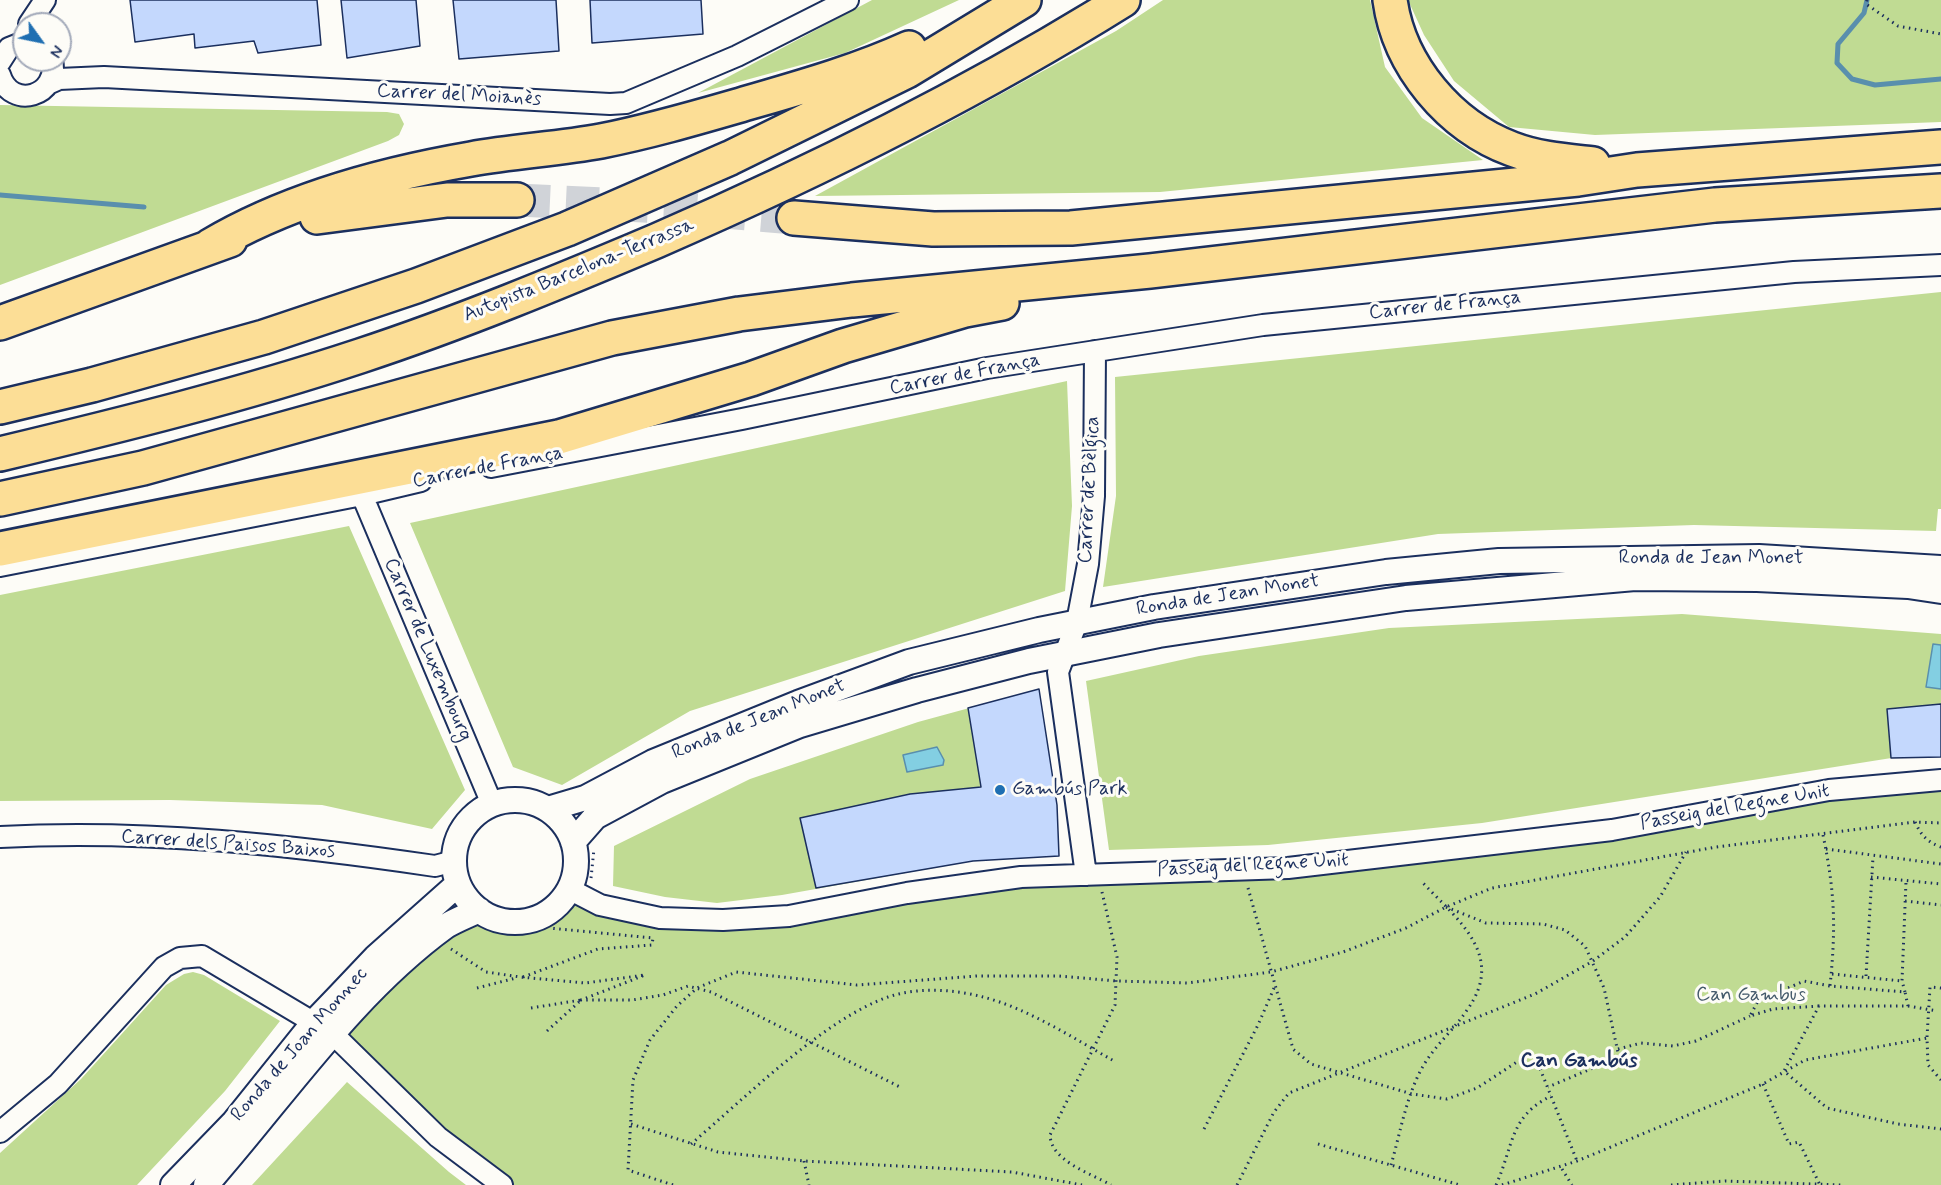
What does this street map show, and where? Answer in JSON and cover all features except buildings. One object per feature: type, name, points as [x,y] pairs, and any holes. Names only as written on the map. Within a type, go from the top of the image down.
[{"type":"highway","points":[[210,246],[246,225],[281,211],[405,173],[470,159],[619,138],[784,93],[887,58],[1018,0]]},
{"type":"highway","points":[[0,407],[92,385],[264,337],[416,286],[567,229],[730,158],[897,76],[1024,0]]},
{"type":"highway","name":"Autopista Barcelona-Terrassa","points":[[0,453],[103,429],[359,356],[584,272],[760,196],[926,114],[1065,36],[1123,0]]},
{"type":"highway","points":[[1390,0],[1398,33],[1413,64],[1431,92],[1456,118],[1486,138],[1534,156],[1637,170]]},
{"type":"highway","points":[[794,218],[933,229],[1029,230],[1115,226],[1578,179],[1637,170],[1941,147]]},
{"type":"highway","points":[[0,499],[143,468],[612,338],[739,314],[852,300],[1150,271],[1715,205],[1941,191]]},
{"type":"highway","points":[[0,323],[210,246],[292,222],[352,211],[447,200],[517,200]]},
{"type":"highway","points":[[0,549],[560,437],[751,380],[843,346],[965,310],[1150,271]]},
{"type":"street","name":"Carrer del Moianès","points":[[0,75],[8,89],[22,96],[38,94],[50,83],[59,79],[104,78],[626,103],[737,56],[848,0]]},
{"type":"street","points":[[0,62],[12,47]]},
{"type":"street","points":[[50,83],[53,72]]},
{"type":"street","name":"Carrer de França","points":[[0,566],[362,495],[413,482],[742,419],[987,368],[1095,351],[1263,325],[1580,292],[1794,272],[1941,265]]},
{"type":"street","name":"Carrer de Bèlgica","points":[[1094,881],[1059,672],[1077,622],[1088,564],[1095,496],[1095,351]]},
{"type":"street","name":"Carrer de Luxembourg","points":[[362,495],[492,804]]},
{"type":"street","name":"Ronda de Jean Monet","points":[[548,809],[585,798],[652,762],[798,703],[909,662],[1077,622],[1292,584],[1403,569],[1499,561],[1758,557],[1941,568]]},
{"type":"street","name":"Ronda de Jean Monet","points":[[584,843],[595,817],[662,782],[800,725],[917,690],[1066,654],[1170,633],[1406,598],[1635,579],[1757,579],[1908,586],[1941,591]]},
{"type":"street","name":"Passeig del Regne Unit","points":[[569,889],[600,906],[650,916],[723,920],[789,916],[907,893],[1004,879],[1094,881],[1288,868],[1612,830],[1828,790],[1941,780]]},
{"type":"street","points":[[511,800],[530,801],[548,809],[584,843],[569,889],[554,908],[537,917],[517,922],[499,920],[479,910],[467,899],[456,873],[456,843],[464,826],[476,813],[492,804],[511,800]]},
{"type":"street","name":"Carrer dels Països Baixos","points":[[0,837],[42,835],[180,838],[296,848],[435,866],[456,873]]},
{"type":"street","name":"Ronda de Joan Monnec","points":[[206,1185],[376,957],[456,873]]},
{"type":"street","name":"Ronda de Joan Monnec","points":[[173,1185],[324,1028],[447,926],[479,910]]},
{"type":"street","points":[[0,1132],[58,1084],[164,967],[180,958],[202,956],[324,1028],[438,1137],[502,1185]]},
{"type":"path","points":[[1867,0],[1866,4],[1898,26],[1941,34]]},
{"type":"path","points":[[674,1185],[628,1170],[633,1080],[650,1040],[677,1006],[697,988],[736,972],[857,985],[977,976],[1059,976],[1117,981],[1187,982],[1270,972],[1343,952],[1406,928],[1446,907],[1491,888],[1686,852],[1915,822],[1941,823]]},
{"type":"path","points":[[1915,822],[1921,834],[1932,844],[1941,847]]},
{"type":"path","points":[[1822,835],[1833,880],[1836,925],[1830,986]]},
{"type":"path","points":[[584,843],[591,878]]},
{"type":"path","points":[[1826,849],[1873,857],[1941,864]]},
{"type":"path","points":[[1237,1185],[1274,1112],[1290,1093],[1535,994],[1593,961],[1624,937],[1660,897],[1686,852]]},
{"type":"path","points":[[1866,976],[1873,857]]},
{"type":"path","points":[[1871,877],[1941,884]]},
{"type":"path","points":[[1094,881],[1117,957],[1115,1005],[1050,1135],[1051,1146],[1059,1156],[1111,1185]]},
{"type":"path","points":[[1906,881],[1902,981],[1908,1006]]},
{"type":"path","points":[[1391,1165],[1412,1094],[1422,1069],[1480,989],[1483,966],[1478,945],[1423,883]]},
{"type":"path","points":[[1248,886],[1293,1049],[1311,1064],[1412,1094],[1447,1099],[1462,1095],[1520,1060],[1528,1060],[1539,1066],[1577,1161]]},
{"type":"path","points":[[1905,901],[1941,905]]},
{"type":"path","points":[[1446,907],[1486,923],[1544,924],[1565,930],[1585,946],[1604,988],[1619,1057],[1547,1087]]},
{"type":"path","points":[[477,988],[520,977],[598,949],[652,945],[653,938],[549,928]]},
{"type":"path","points":[[446,945],[486,972],[585,983],[645,975],[581,1000],[547,1031]]},
{"type":"path","points":[[1832,974],[1902,981]]},
{"type":"path","points":[[1750,1016],[1758,1001],[1804,981],[1830,986],[1905,992]]},
{"type":"path","points":[[531,1008],[581,1000],[632,1000],[663,995],[688,986],[711,992],[900,1087]]},
{"type":"path","points":[[1204,1129],[1258,1025],[1275,986]]},
{"type":"path","points":[[1941,988],[1930,987],[1927,1038],[1928,1065],[1941,1080]]},
{"type":"path","points":[[691,1144],[812,1042],[862,1010],[888,997],[928,991],[961,992],[985,997],[1014,1008],[1114,1061]]},
{"type":"path","points":[[1618,1049],[1641,1043],[1673,1046],[1696,1041],[1750,1016],[1773,1009],[1819,1006],[1908,1006],[1937,1011]]},
{"type":"path","points":[[1784,1071],[1819,1006]]},
{"type":"path","points":[[1502,1185],[1561,1168],[1763,1084],[1805,1060],[1927,1038]]},
{"type":"path","points":[[1784,1071],[1827,1108],[1898,1124],[1941,1129]]},
{"type":"path","points":[[1763,1084],[1789,1144],[1799,1142],[1820,1185]]},
{"type":"path","points":[[1496,1185],[1523,1114],[1551,1096]]},
{"type":"path","points":[[631,1124],[718,1152],[804,1161],[1012,1172],[1082,1185]]},
{"type":"path","points":[[1318,1144],[1460,1185]]},
{"type":"path","points":[[804,1161],[809,1185]]},
{"type":"path","points":[[1561,1168],[1572,1185]]},
{"type":"path","points":[[1671,1185],[1725,1181],[1842,1185]]},
{"type":"green space","points":[[872,0],[959,0],[845,53],[698,93]]},
{"type":"green space","points":[[1163,0],[1370,0],[1385,67],[1422,118],[1483,160],[1160,192],[815,196],[1116,31]]},
{"type":"green space","points":[[1408,0],[1941,0],[1941,122],[1595,135],[1509,127],[1454,81],[1424,35]]},
{"type":"green space","points":[[0,105],[387,112],[399,114],[404,124],[399,135],[388,141],[0,285]]},
{"type":"green space","points":[[1941,292],[1941,509],[1938,509],[1936,531],[1694,525],[1438,534],[1103,587],[1116,496],[1115,377]]},
{"type":"green space","points":[[1067,381],[1072,506],[1065,591],[690,711],[562,785],[513,767],[410,523]]},
{"type":"green space","points":[[349,526],[465,790],[432,829],[322,805],[170,800],[0,801],[0,595]]},
{"type":"green space","points":[[1682,614],[1941,634],[1941,756],[1904,756],[1482,823],[1268,845],[1109,850],[1086,681],[1199,656],[1389,628]]},
{"type":"green space","points":[[1039,689],[1057,805],[1059,856],[973,861],[782,895],[717,903],[665,897],[613,886],[614,846],[750,779],[918,722]]},
{"type":"green space","name":"Can Gambus","points":[[1941,780],[1941,1185],[502,1185],[333,1034],[479,910],[506,920],[528,919],[539,916],[549,909],[569,889],[600,906],[723,920],[907,893],[1288,868]]},
{"type":"green space","points":[[193,972],[204,975],[280,1021],[225,1091],[137,1185],[0,1185],[0,1153],[81,1079],[166,985],[184,974]]},
{"type":"green space","points":[[347,1082],[449,1172],[466,1185],[252,1185]]},
{"type":"water","points":[[1933,644],[1941,645],[1941,689],[1926,687]]},
{"type":"water","points":[[937,747],[944,760],[943,765],[907,772],[903,755]]},
{"type":"waterway","points":[[1867,0],[1864,13],[1838,44],[1837,63],[1852,79],[1875,85],[1941,79]]},
{"type":"waterway","points":[[0,195],[144,207]]},
{"type":"tunnel","points":[[517,200],[666,207],[794,218]]},
{"type":"place","name":"Gambús Park","points":[[1000,790]]},
{"type":"district","name":"Can Gambús","points":[[1579,1062]]}]
